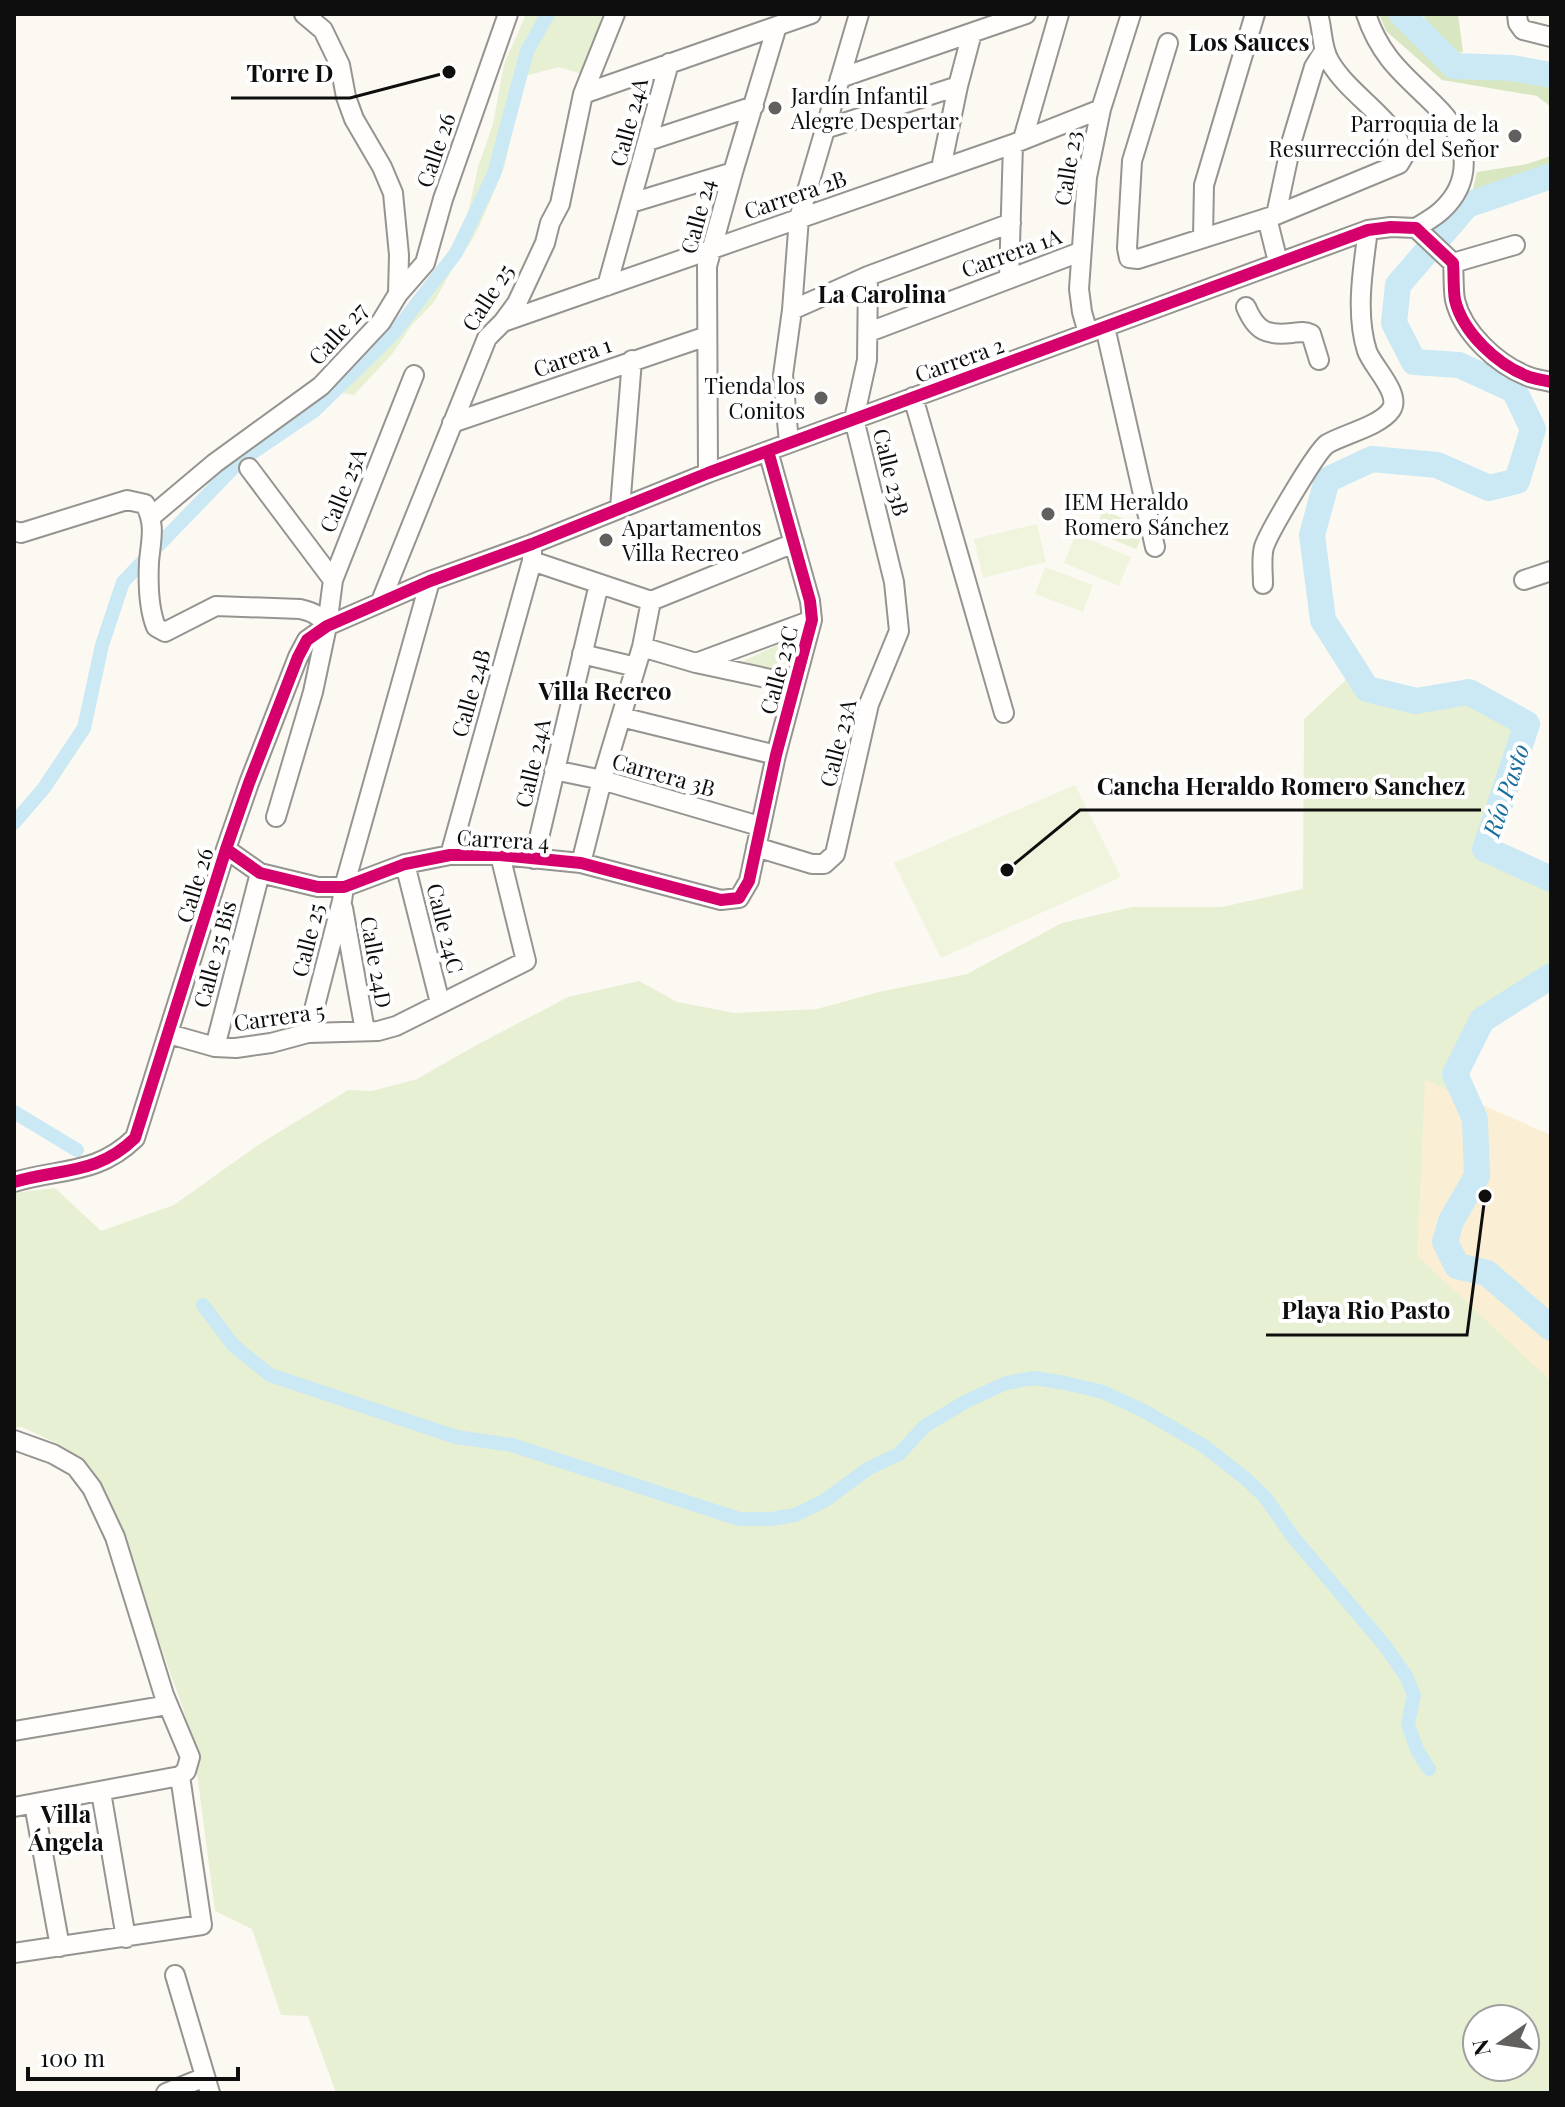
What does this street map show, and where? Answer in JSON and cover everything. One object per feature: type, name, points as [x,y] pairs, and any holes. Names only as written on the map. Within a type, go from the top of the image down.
[{"type":"street","points":[[304,14],[323,30],[340,65],[354,119],[393,193],[399,255],[398,294]]},
{"type":"street","name":"Calle 26","points":[[398,294],[425,263],[443,199],[508,14]]},
{"type":"street","name":"Calle 25","points":[[381,601],[487,338],[517,303],[545,243],[550,223],[560,204],[583,94],[615,14]]},
{"type":"street","points":[[583,94],[811,14]]},
{"type":"street","points":[[789,443],[783,375],[799,218],[859,14]]},
{"type":"street","points":[[840,78],[1026,14]]},
{"type":"street","points":[[1009,278],[1018,142],[1059,14]]},
{"type":"street","name":"Calle 23","points":[[1131,14],[1101,109],[1087,177],[1079,289],[1082,312],[1097,330],[1155,547]]},
{"type":"street","points":[[1203,237],[1204,185],[1255,14]]},
{"type":"street","points":[[1168,43],[1132,161],[1129,258],[1138,259],[1272,217],[1399,164],[1405,154],[1395,134],[1331,66],[1324,51],[1318,14]]},
{"type":"street","points":[[1366,14],[1389,58],[1446,117],[1459,138],[1465,161],[1460,187],[1443,210],[1436,246],[1463,320],[1472,335],[1492,354],[1526,376],[1551,382]]},
{"type":"street","points":[[1517,14],[1523,30],[1551,37]]},
{"type":"street","name":"Calle 24","points":[[708,473],[707,266],[777,26]]},
{"type":"street","points":[[941,168],[972,33]]},
{"type":"street","points":[[1278,262],[1272,217],[1314,67],[1324,51]]},
{"type":"street","name":"Calle 24A","points":[[607,286],[669,63]]},
{"type":"street","points":[[825,129],[958,86]]},
{"type":"street","points":[[648,141],[754,106]]},
{"type":"street","name":"Carrera 2B","points":[[503,322],[1018,142],[1101,109]]},
{"type":"street","points":[[631,203],[733,172]]},
{"type":"street","points":[[792,310],[868,276],[1011,223]]},
{"type":"street","name":"Carrera 2","points":[[322,629],[430,581],[532,552],[620,508],[913,397],[1097,330],[1241,293],[1278,262],[1368,230],[1391,227],[1436,246],[1515,245]]},
{"type":"street","points":[[1263,584],[1263,549],[1324,446],[1370,425],[1391,410],[1394,401],[1392,392],[1368,356],[1363,339],[1363,269],[1368,230]]},
{"type":"street","name":"Carrera 1A","points":[[869,332],[1080,252]]},
{"type":"street","name":"Calle 23B","points":[[868,276],[867,360],[854,419],[894,582],[899,631]]},
{"type":"street","points":[[1241,293],[1257,327],[1282,334],[1307,331],[1311,334],[1319,360]]},
{"type":"street","name":"Calle 27","points":[[152,523],[215,463],[321,386],[381,322],[398,294]]},
{"type":"street","name":"Carera 1","points":[[452,423],[707,336]]},
{"type":"street","points":[[620,508],[632,360]]},
{"type":"street","name":"Calle 25A","points":[[322,629],[333,580],[414,375]]},
{"type":"street","points":[[913,397],[1004,713]]},
{"type":"street","name":"Calle 23C","points":[[739,898],[749,881],[776,755],[812,620],[810,601],[768,451]]},
{"type":"street","points":[[249,468],[333,580]]},
{"type":"street","points":[[14,531],[21,533],[127,500],[145,504],[152,523],[149,565],[151,614],[156,627],[165,632],[216,606],[300,609],[321,617],[313,692],[276,817]]},
{"type":"street","points":[[532,552],[599,584],[651,601],[794,543]]},
{"type":"street","name":"Calle 24B","points":[[450,855],[532,552]]},
{"type":"street","points":[[1524,580],[1551,571]]},
{"type":"street","name":"Calle 25","points":[[308,1033],[343,894],[430,581]]},
{"type":"street","name":"Calle 24A","points":[[534,859],[599,584]]},
{"type":"street","points":[[581,863],[642,647],[651,601]]},
{"type":"street","points":[[696,663],[812,620]]},
{"type":"street","name":"Calle 26","points":[[14,1182],[91,1166],[120,1153],[135,1138],[249,783],[298,657],[307,640],[322,629]]},
{"type":"street","name":"Calle 23A","points":[[756,847],[812,864],[824,864],[835,854],[869,704],[899,631]]},
{"type":"street","points":[[642,647],[696,663],[794,684]]},
{"type":"street","points":[[582,654],[636,667]]},
{"type":"street","points":[[621,717],[776,755]]},
{"type":"street","name":"Carrera 3B","points":[[554,770],[602,780],[759,826]]},
{"type":"street","name":"Carrera 4","points":[[226,849],[260,873],[343,894],[405,864],[450,855],[500,855],[581,863],[721,900],[739,898]]},
{"type":"street","name":"Carrera 5","points":[[169,1034],[215,1047],[236,1048],[308,1033],[378,1031],[396,1026],[526,961],[500,855]]},
{"type":"street","name":"Calle 24C","points":[[405,864],[440,1003]]},
{"type":"street","name":"Calle 25 Bis","points":[[215,1047],[260,873]]},
{"type":"street","name":"Calle 24D","points":[[343,894],[365,1031]]},
{"type":"street","points":[[14,1440],[53,1454],[76,1467],[92,1488],[115,1537],[168,1705],[190,1757],[186,1771],[180,1776],[14,1807]]},
{"type":"street","points":[[14,1731],[168,1705]]},
{"type":"street","points":[[14,1953],[202,1925],[180,1776]]},
{"type":"street","points":[[101,1792],[126,1938]]},
{"type":"street","points":[[34,1804],[60,1947]]},
{"type":"street","points":[[166,2093],[208,2085],[175,1975]]},
{"type":"green space","points":[[526,14],[602,14],[595,43],[582,74],[559,67],[525,76],[504,168],[469,245],[460,255],[434,302],[411,326],[393,353],[354,395],[336,392],[434,281],[466,222],[478,167],[493,124],[504,64]]},
{"type":"green space","points":[[1379,14],[1396,14],[1451,69],[1508,71],[1551,78],[1551,107],[1537,96],[1442,80],[1386,31]]},
{"type":"green space","points":[[1422,14],[1458,14],[1463,52],[1452,54]]},
{"type":"green space","points":[[1551,156],[1551,172],[1472,193],[1477,172],[1527,164]]},
{"type":"green space","points":[[1103,510],[1136,524],[1140,541],[1136,549],[1094,532]]},
{"type":"green space","points":[[1037,524],[1046,562],[983,578],[974,539]]},
{"type":"green space","points":[[1076,534],[1131,557],[1119,586],[1064,563]]},
{"type":"green space","points":[[1045,567],[1093,585],[1083,612],[1035,594]]},
{"type":"green space","points":[[802,634],[790,676],[743,661]]},
{"type":"green space","points":[[1347,679],[1367,689],[1416,701],[1469,692],[1527,724],[1485,849],[1551,879],[1551,974],[1482,1020],[1455,1074],[1475,1119],[1551,1328],[1551,2093],[336,2093],[308,2016],[281,2015],[252,1929],[215,1911],[194,1750],[183,1708],[111,1510],[82,1465],[56,1443],[22,1427],[14,1428],[14,1193],[55,1188],[101,1231],[174,1205],[258,1145],[348,1090],[372,1091],[417,1079],[568,997],[639,981],[677,1002],[735,1013],[817,1009],[879,992],[967,974],[1062,923],[1132,907],[1222,907],[1303,889],[1304,719]]},
{"type":"green space","points":[[1075,785],[1121,877],[941,958],[894,863]]},
{"type":"sand","points":[[1425,1080],[1551,1135],[1551,1381],[1417,1256]]},
{"type":"waterway","points":[[14,823],[44,788],[84,728],[102,645],[123,582],[240,461],[314,411],[394,333],[456,253],[494,174],[527,51],[548,14]]},
{"type":"waterway","name":"Río Pasto","points":[[1402,14],[1454,66],[1512,68],[1551,75]]},
{"type":"waterway","name":"Río Pasto","points":[[1551,176],[1467,205],[1398,285],[1394,323],[1414,362],[1459,365],[1514,390],[1533,429],[1517,481],[1489,488],[1437,465],[1372,459],[1327,480],[1312,535],[1323,620],[1367,689],[1416,701],[1469,692],[1527,724],[1485,849],[1551,879]]},
{"type":"waterway","name":"Río Pasto","points":[[1551,976],[1482,1020],[1455,1074],[1475,1119],[1477,1176],[1451,1221],[1445,1242],[1457,1266],[1487,1273],[1551,1328]]},
{"type":"waterway","points":[[14,1112],[77,1150]]},
{"type":"waterway","points":[[203,1305],[233,1345],[270,1375],[456,1437],[512,1445],[739,1519],[795,1515],[824,1501],[869,1468],[899,1454],[925,1426],[965,1402],[1006,1383],[1034,1378],[1103,1392],[1144,1411],[1204,1446],[1265,1497],[1293,1537],[1385,1646],[1406,1676],[1414,1695],[1408,1724],[1417,1750],[1429,1769]]},
{"type":"cycle path","points":[[14,1182],[78,1169],[107,1159],[135,1138],[249,783],[298,657],[307,640],[327,626],[430,581],[532,544],[708,473],[1368,230],[1416,228],[1453,263],[1455,300],[1473,335],[1504,364],[1530,377],[1551,382]]},
{"type":"cycle path","points":[[226,849],[260,873],[318,887],[344,887],[405,864],[450,855],[500,855],[581,863],[721,900],[739,898],[749,881],[776,755],[812,620],[810,601],[768,451]]},
{"type":"place","name":"Torre D","points":[[449,72]]},
{"type":"place","name":"Jardín Infantil Alegre Despertar","points":[[775,108]]},
{"type":"place","name":"Parroquia de la Resurrección del Señor","points":[[1515,136]]},
{"type":"place","name":"Tienda los Conitos","points":[[821,398]]},
{"type":"place","name":"IEM Heraldo Romero Sánchez","points":[[1048,514]]},
{"type":"place","name":"Apartamentos Villa Recreo","points":[[606,540]]},
{"type":"place","name":"Cancha Heraldo Romero Sanchez","points":[[1007,870]]},
{"type":"place","name":"Playa Rio Pasto","points":[[1485,1196]]},
{"type":"district","name":"Los Sauces","points":[[1249,41]]},
{"type":"district","name":"La Carolina","points":[[882,293]]},
{"type":"district","name":"Villa Recreo","points":[[605,690]]},
{"type":"district","name":"Villa Ángela","points":[[66,1827]]}]
